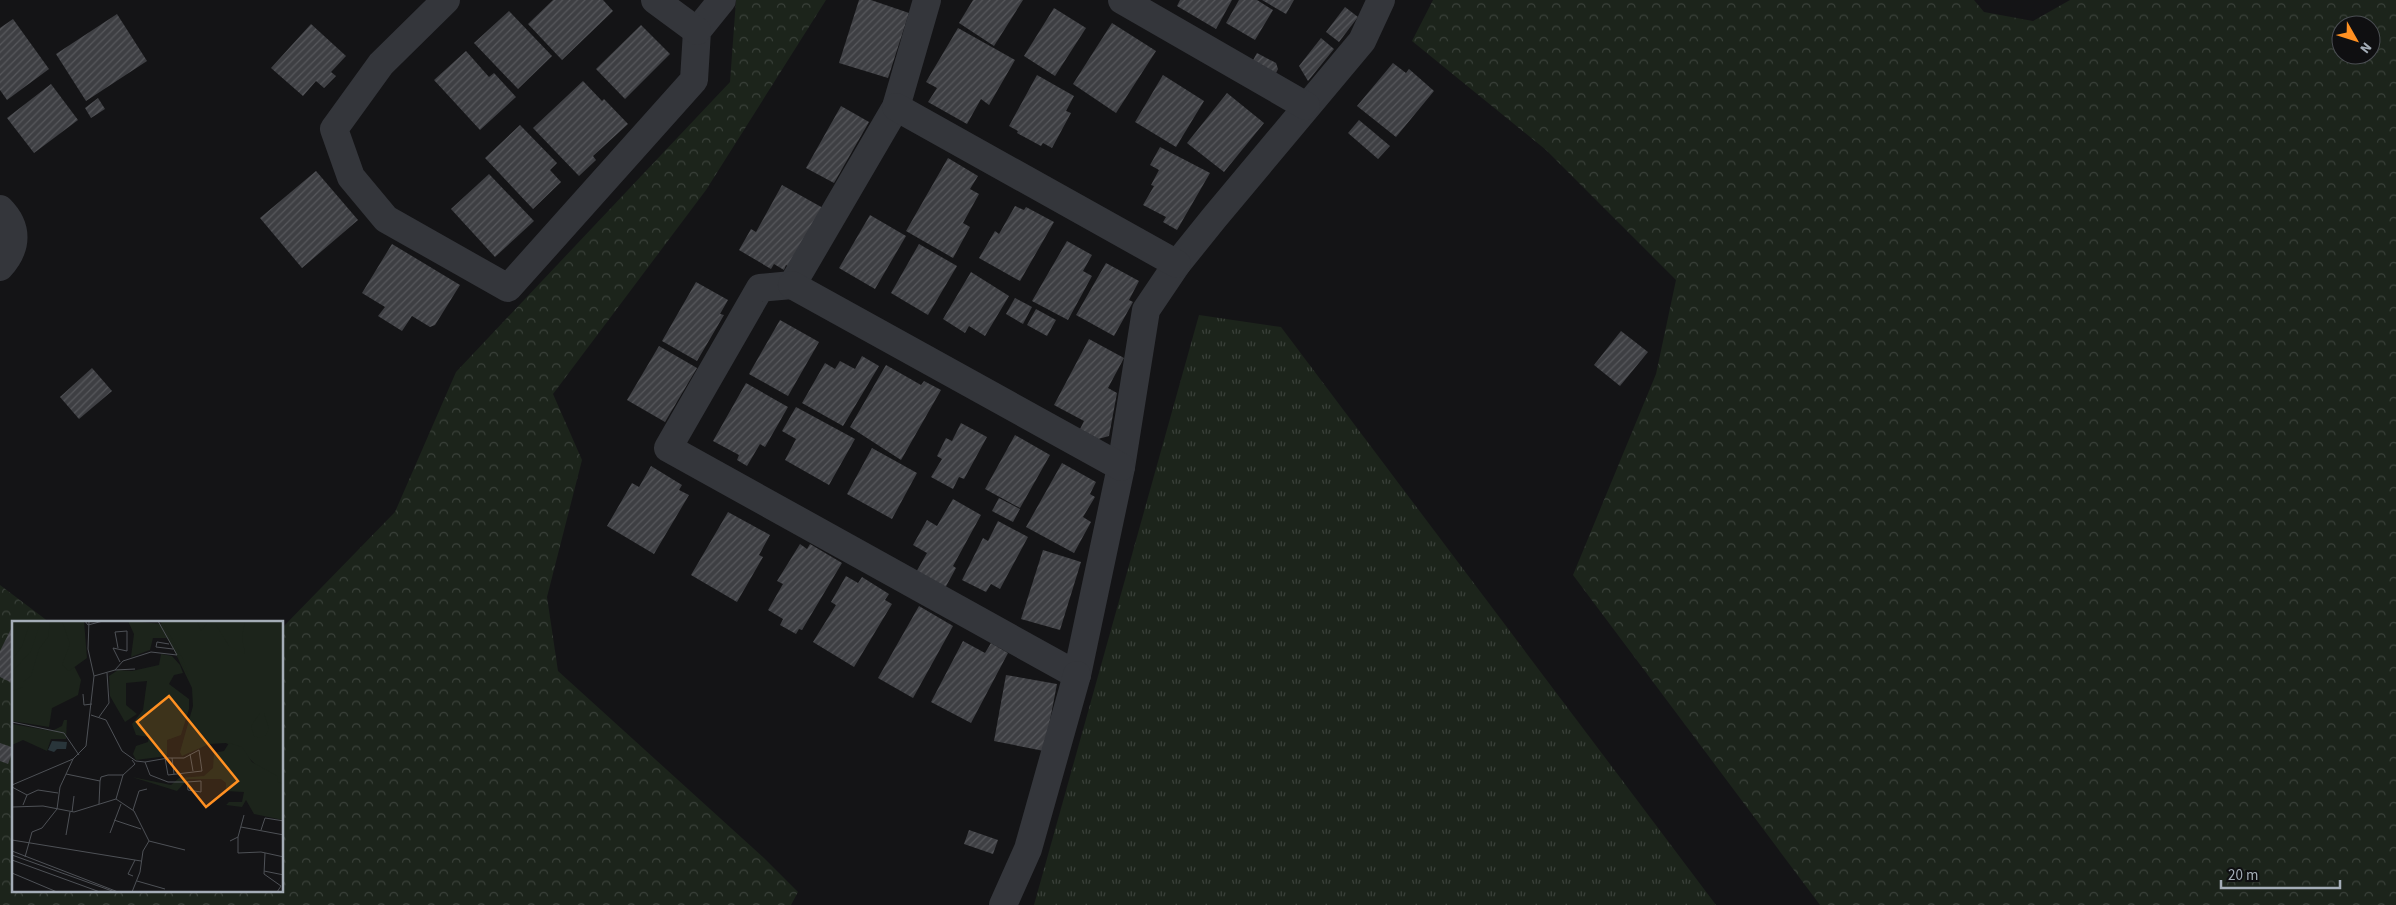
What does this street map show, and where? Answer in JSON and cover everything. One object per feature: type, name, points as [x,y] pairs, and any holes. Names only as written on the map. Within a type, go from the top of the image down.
[{"type":"street","points":[[446,0],[381,64],[334,130],[351,177],[386,219],[508,288],[694,80],[697,30],[722,0]]},
{"type":"street","points":[[655,0],[697,30]]},
{"type":"street","points":[[792,285],[896,107],[927,0]]},
{"type":"street","points":[[1122,0],[1306,106]]},
{"type":"street","points":[[1003,905],[1028,849],[1077,675],[1122,467],[1146,310],[1177,264],[1306,106],[1362,41],[1381,0]]},
{"type":"street","points":[[896,107],[1177,264]]},
{"type":"street","points":[[0,209],[10,219],[15,237],[5,261],[0,267]]},
{"type":"street","points":[[1077,675],[668,448],[760,288],[792,285],[1122,467]]},
{"type":"green space","points":[[736,0],[826,0],[706,190],[553,394],[582,460],[547,597],[558,671],[764,858],[798,892],[791,905],[0,905],[0,585],[48,621],[12,621],[12,892],[284,892],[284,626],[395,512],[456,372],[730,82]]},
{"type":"green space","points":[[1433,0],[1974,0],[1984,12],[2033,21],[2070,0],[2396,0],[2396,905],[1820,905],[1573,575],[1656,374],[1676,280],[1546,150],[1412,41]]},
{"type":"green space","points":[[1199,315],[1281,327],[1716,905],[1034,905]]},
{"type":"building","points":[[553,0],[603,0],[613,11],[562,60],[528,24]]},
{"type":"building","points":[[859,0],[871,0],[909,13],[888,78],[839,63]]},
{"type":"building","points":[[973,0],[1023,0],[994,46],[959,23]]},
{"type":"building","points":[[1180,0],[1232,0],[1216,29],[1177,6]]},
{"type":"building","points":[[1239,0],[1257,0],[1273,10],[1255,40],[1226,23]]},
{"type":"building","points":[[1262,0],[1294,0],[1286,14]]},
{"type":"building","points":[[1345,7],[1358,17],[1339,42],[1326,32]]},
{"type":"building","points":[[1054,8],[1086,28],[1055,76],[1024,56]]},
{"type":"building","points":[[509,11],[552,56],[518,89],[474,43]]},
{"type":"building","points":[[117,14],[147,61],[86,101],[56,54]]},
{"type":"building","points":[[13,19],[49,69],[7,100],[0,90],[0,28]]},
{"type":"building","points":[[1112,23],[1156,51],[1116,113],[1073,84]]},
{"type":"building","points":[[311,24],[346,56],[331,72],[336,76],[324,88],[316,81],[303,96],[271,68]]},
{"type":"building","points":[[641,25],[670,54],[625,99],[596,69]]},
{"type":"building","points":[[958,28],[1015,60],[989,105],[981,99],[967,124],[928,102],[937,88],[926,82]]},
{"type":"building","points":[[1321,38],[1334,49],[1308,81],[1299,66]]},
{"type":"building","points":[[466,51],[489,77],[494,73],[516,97],[480,130],[434,80]]},
{"type":"building","points":[[1257,53],[1276,63],[1278,69],[1275,75],[1252,62]]},
{"type":"building","points":[[1393,63],[1406,73],[1409,69],[1434,91],[1396,137],[1357,106]]},
{"type":"building","points":[[1037,75],[1074,96],[1066,111],[1071,113],[1052,148],[1043,143],[1041,146],[1017,133],[1018,131],[1009,126]]},
{"type":"building","points":[[1163,75],[1204,101],[1176,147],[1135,122]]},
{"type":"building","points":[[583,81],[628,124],[593,156],[596,160],[579,176],[533,128]]},
{"type":"building","points":[[51,84],[78,120],[34,153],[7,118]]},
{"type":"building","points":[[1227,93],[1264,123],[1224,172],[1187,143]]},
{"type":"building","points":[[98,98],[105,109],[91,118],[85,108]]},
{"type":"building","points":[[841,106],[869,122],[834,183],[806,168]]},
{"type":"building","points":[[1359,120],[1390,146],[1378,159],[1348,133]]},
{"type":"building","points":[[520,125],[557,163],[550,170],[561,182],[533,209],[485,158]]},
{"type":"building","points":[[1160,147],[1210,173],[1177,230],[1163,222],[1166,217],[1143,205],[1154,186],[1151,185],[1159,170],[1150,165]]},
{"type":"building","points":[[948,158],[978,176],[970,189],[979,194],[963,223],[970,227],[953,258],[906,231]]},
{"type":"building","points":[[316,171],[358,220],[302,268],[260,218]]},
{"type":"building","points":[[489,174],[534,221],[495,257],[451,209]]},
{"type":"building","points":[[782,185],[823,208],[789,267],[786,265],[784,270],[774,264],[771,269],[739,250],[751,229],[756,232]]},
{"type":"building","points":[[1015,206],[1024,210],[1026,207],[1054,222],[1020,281],[979,258],[995,231],[999,234]]},
{"type":"building","points":[[870,215],[906,236],[875,289],[839,268]]},
{"type":"building","points":[[1067,241],[1092,255],[1083,271],[1092,276],[1068,320],[1032,301]]},
{"type":"building","points":[[392,244],[460,285],[435,325],[430,327],[412,316],[402,331],[378,316],[385,307],[362,293]]},
{"type":"building","points":[[919,244],[957,266],[928,315],[891,293]]},
{"type":"building","points":[[1106,263],[1139,281],[1129,300],[1133,302],[1114,336],[1076,315]]},
{"type":"building","points":[[971,272],[1009,296],[985,336],[969,326],[965,333],[943,319]]},
{"type":"building","points":[[696,282],[728,300],[720,314],[724,315],[697,361],[662,341]]},
{"type":"building","points":[[1015,298],[1032,307],[1023,324],[1006,314]]},
{"type":"building","points":[[1036,309],[1056,320],[1047,336],[1027,325]]},
{"type":"building","points":[[780,320],[819,342],[788,396],[749,374]]},
{"type":"building","points":[[1621,331],[1648,352],[1620,386],[1594,365]]},
{"type":"building","points":[[1089,339],[1124,358],[1108,388],[1117,393],[1109,436],[1098,439],[1080,429],[1084,421],[1054,405]]},
{"type":"building","points":[[659,346],[697,368],[665,422],[627,400]]},
{"type":"building","points":[[862,356],[879,366],[843,426],[802,403],[825,363],[835,369],[840,361],[855,369]]},
{"type":"building","points":[[886,365],[921,385],[924,381],[941,390],[901,460],[850,427]]},
{"type":"building","points":[[92,368],[112,391],[79,419],[60,397]]},
{"type":"building","points":[[746,383],[788,407],[765,447],[760,444],[747,466],[737,460],[739,455],[713,441]]},
{"type":"building","points":[[796,407],[855,439],[829,485],[785,460],[796,439],[782,431]]},
{"type":"building","points":[[961,423],[987,437],[964,479],[959,477],[953,489],[931,477],[942,459],[937,456],[946,438],[952,441]]},
{"type":"building","points":[[1015,435],[1050,455],[1020,508],[985,489]]},
{"type":"building","points":[[872,448],[917,473],[892,519],[847,494]]},
{"type":"building","points":[[1062,463],[1096,482],[1090,494],[1095,497],[1083,517],[1091,522],[1074,553],[1026,527]]},
{"type":"building","points":[[651,466],[682,485],[679,490],[689,495],[654,554],[607,526],[632,483],[639,487]]},
{"type":"building","points":[[999,498],[1020,509],[1013,522],[992,511]]},
{"type":"building","points":[[953,499],[981,515],[953,566],[956,568],[944,590],[915,574],[927,553],[913,545],[927,520],[937,526]]},
{"type":"building","points":[[728,512],[770,535],[759,555],[763,557],[737,602],[691,575]]},
{"type":"building","points":[[998,521],[1028,537],[1000,589],[991,584],[986,592],[962,580],[983,538],[988,541]]},
{"type":"building","points":[[800,544],[807,549],[810,544],[842,563],[802,630],[799,629],[796,634],[780,625],[783,619],[768,610],[783,584],[777,581]]},
{"type":"building","points":[[1043,550],[1081,562],[1060,630],[1021,619]]},
{"type":"building","points":[[846,576],[858,583],[862,577],[889,594],[885,600],[892,604],[854,667],[813,642],[836,605],[831,602]]},
{"type":"building","points":[[919,606],[953,626],[913,698],[878,678]]},
{"type":"building","points":[[12,629],[12,683],[0,677],[0,651]]},
{"type":"building","points":[[963,641],[985,653],[991,643],[1008,653],[971,723],[931,702]]},
{"type":"building","points":[[1006,675],[1057,684],[1044,751],[994,741]]},
{"type":"building","points":[[0,743],[12,747],[8,764],[0,761]]},
{"type":"building","points":[[969,830],[998,840],[993,854],[964,844]]}]
